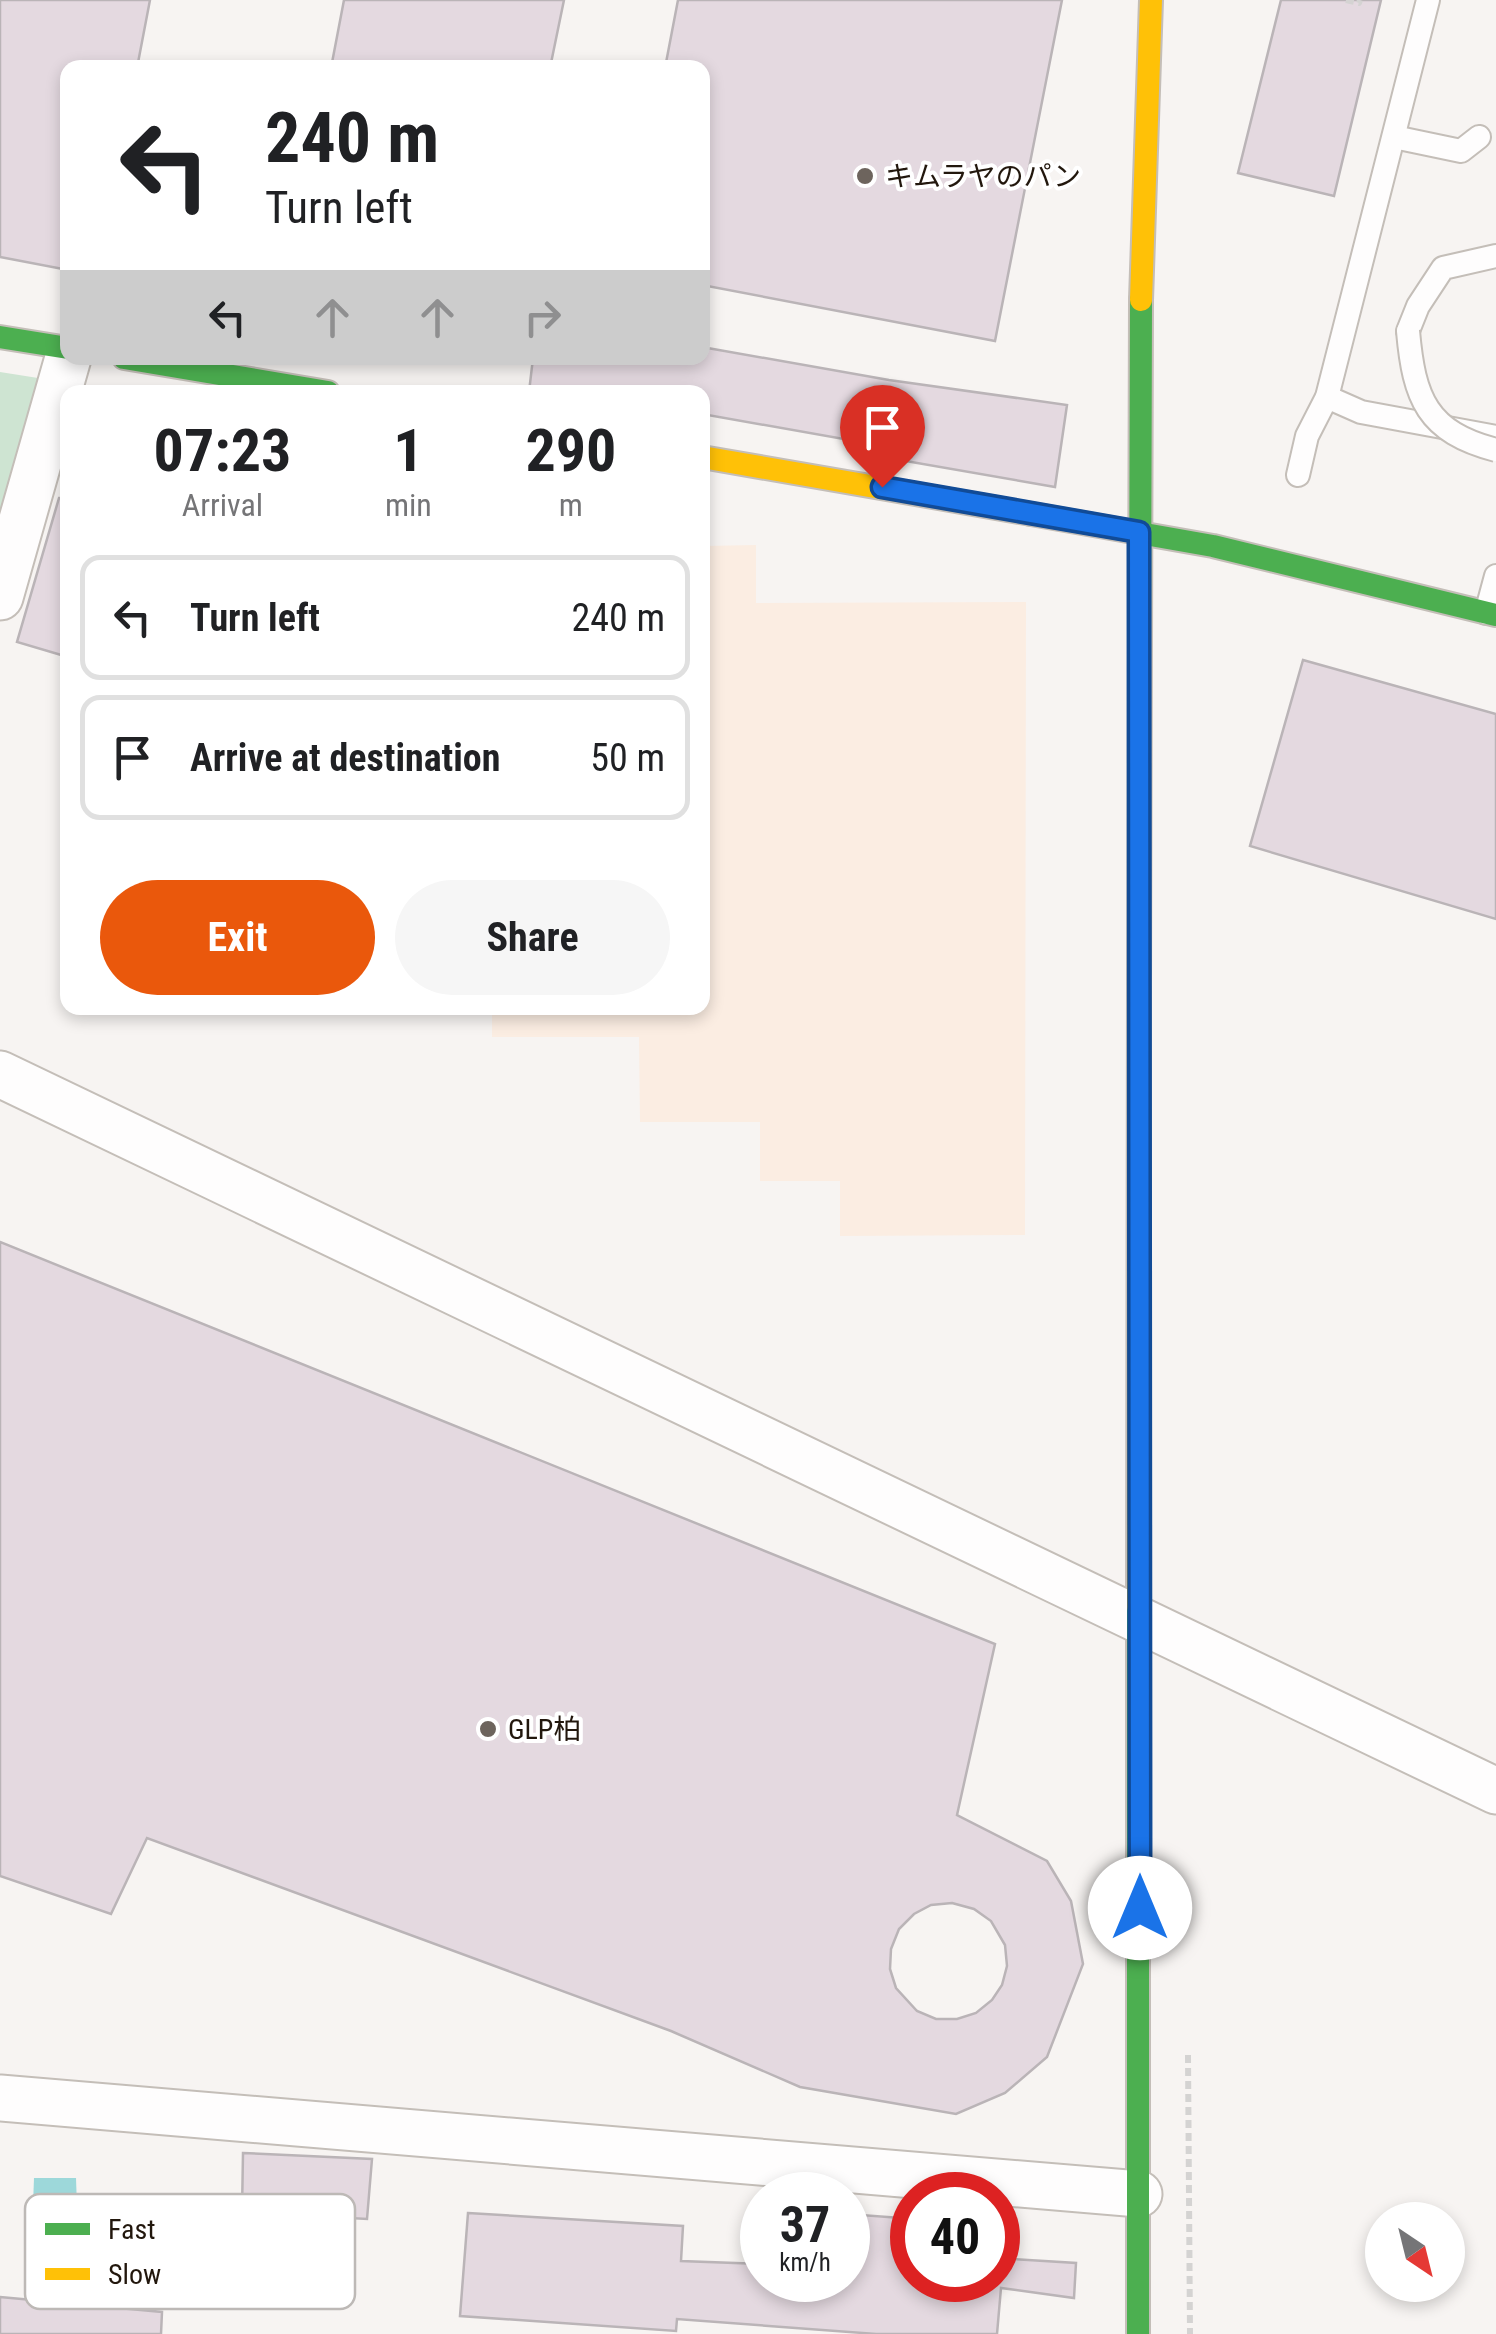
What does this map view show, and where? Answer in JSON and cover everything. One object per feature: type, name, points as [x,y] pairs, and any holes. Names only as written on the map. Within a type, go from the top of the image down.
[{"type":"street","points":[[1138,2334],[1139,532],[1142,182],[1151,0]]},
{"type":"street","points":[[0,337],[60,347]]},
{"type":"street","points":[[166,365],[286,385]]},
{"type":"street","points":[[0,596],[60,386]]},
{"type":"street","points":[[710,457],[1246,553],[1491,614]]},
{"type":"street","points":[[0,1074],[1496,1792]]},
{"type":"street","points":[[0,2098],[1138,2194]]},
{"type":"lane","points":[[1298,475],[1307,436],[1327,397],[1428,0]]},
{"type":"lane","points":[[1394,137],[1461,152],[1479,137]]},
{"type":"lane","points":[[1496,256],[1443,268],[1418,306],[1408,331],[1412,375],[1428,411],[1459,440],[1496,450]]},
{"type":"lane","points":[[1327,397],[1361,412],[1496,438]]},
{"type":"lane","points":[[1491,614],[1496,576]]},
{"type":"path","points":[[1346,0],[1360,0]]},
{"type":"shaded area","points":[[756,545],[756,603],[1026,602],[1025,1235],[840,1236],[840,1181],[760,1181],[760,1122],[640,1122],[639,1037],[492,1037],[492,1015],[710,1015],[710,546]]},
{"type":"green space","points":[[0,372],[38,378],[0,516]]},
{"type":"water","points":[[34,2178],[76,2178],[77,2194],[33,2194]]},
{"type":"building","points":[[0,0],[150,0],[139,60],[60,60],[60,268],[0,257]]},
{"type":"building","points":[[344,0],[564,0],[552,60],[333,60]]},
{"type":"building","name":"キムラヤのパン","points":[[678,0],[1062,0],[995,341],[710,287],[710,60],[667,60]]},
{"type":"building","points":[[1281,0],[1381,0],[1334,196],[1238,173]]},
{"type":"building","points":[[710,348],[889,380],[1067,405],[1055,487],[871,455],[872,444],[710,415],[710,385],[530,385],[532,365],[710,365]]},
{"type":"building","points":[[59,498],[60,498],[60,655],[17,642]]},
{"type":"building","points":[[1303,660],[1496,714],[1496,919],[1250,846]]},
{"type":"building","name":"GLP柏","points":[[0,1242],[995,1644],[957,1815],[1047,1861],[1071,1901],[1083,1964],[1047,2057],[1005,2093],[956,2114],[800,2087],[671,2031],[147,1838],[111,1914],[0,1876]],"holes":[[[952,1903],[974,1909],[991,1921],[1005,1945],[1007,1966],[1002,1985],[976,2013],[957,2019],[936,2019],[917,2011],[896,1988],[890,1969],[891,1949],[899,1929],[931,1905]]]},
{"type":"building","points":[[243,2153],[372,2159],[367,2219],[355,2218],[355,2194],[242,2194]]},
{"type":"building","points":[[468,2213],[683,2226],[681,2261],[740,2263],[740,2302],[870,2302],[870,2216],[890,2217],[890,2302],[1000,2302],[997,2334],[876,2334],[677,2319],[676,2331],[460,2316]]},
{"type":"building","points":[[1020,2259],[1076,2263],[1074,2298],[1020,2291]]},
{"type":"building","points":[[0,2297],[25,2299],[25,2309],[162,2312],[161,2334],[0,2334]]},
{"type":"traffic: fast","points":[[1139,986],[1141,300]]},
{"type":"traffic: fast","points":[[0,337],[60,347]]},
{"type":"traffic: fast","points":[[166,365],[286,385]]},
{"type":"traffic: fast","points":[[1031,514],[1213,546],[1496,615]]},
{"type":"traffic: fast","points":[[1138,1606],[1138,2334]]},
{"type":"traffic: slow","points":[[1141,300],[1151,0]]},
{"type":"traffic: slow","points":[[710,458],[1031,514]]},
{"type":"traffic: slow","points":[[1138,1606],[1139,986]]},
{"type":"place","name":"キムラヤのパン","points":[[865,176]]},
{"type":"place","name":"GLP柏","points":[[488,1729]]},
{"type":"route","points":[[882,487],[1139,532],[1140,1908]]}]
